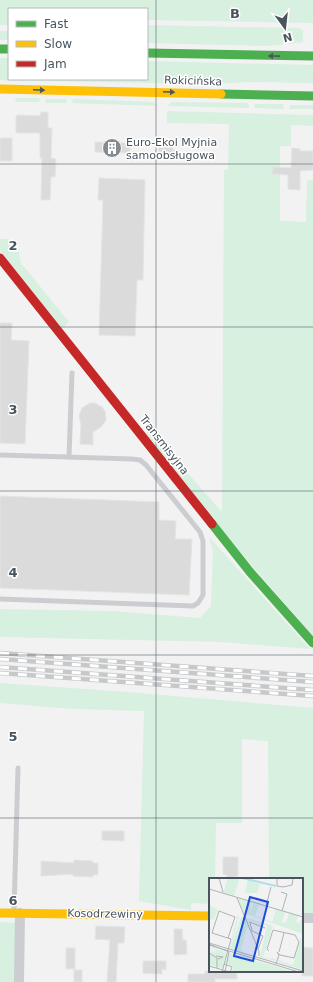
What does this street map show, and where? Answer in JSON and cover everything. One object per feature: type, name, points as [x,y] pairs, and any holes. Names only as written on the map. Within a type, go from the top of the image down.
[{"type":"street","points":[[148,53],[313,56]]},
{"type":"street","name":"Rokicińska","points":[[0,89],[313,96]]},
{"type":"street","name":"Transmisyjna","points":[[0,258],[250,572],[313,643]]},
{"type":"street","name":"Kosodrzewiny","points":[[0,913],[209,916]]},
{"type":"street","points":[[17,913],[19,982]]},
{"type":"lane","points":[[69,457],[72,373]]},
{"type":"lane","points":[[0,455],[140,460],[146,465],[202,536],[203,595],[201,600],[193,606],[0,599]]},
{"type":"lane","points":[[17,913],[18,768]]},
{"type":"green space","points":[[0,0],[313,0],[313,23],[148,20],[148,8],[8,8],[8,25],[0,25]]},
{"type":"green space","points":[[148,25],[299,28],[303,30],[303,42],[269,46],[148,43]]},
{"type":"green space","points":[[0,31],[8,31],[8,40],[0,40]]},
{"type":"green space","points":[[0,58],[8,58],[8,80],[148,80],[148,61],[313,65],[313,83],[249,82],[203,84],[0,80]]},
{"type":"green space","points":[[16,98],[39,98],[40,102],[15,102]]},
{"type":"green space","points":[[46,99],[66,99],[67,103],[45,103]]},
{"type":"green space","points":[[73,99],[154,102],[158,106],[72,103]]},
{"type":"green space","points":[[171,102],[248,103],[249,108],[168,106]]},
{"type":"green space","points":[[255,104],[283,104],[284,109],[254,108]]},
{"type":"green space","points":[[290,105],[313,105],[313,109],[289,109]]},
{"type":"green space","points":[[167,111],[313,115],[313,126],[291,125],[291,146],[280,146],[280,221],[306,222],[307,180],[313,180],[313,636],[221,530],[147,434],[146,426],[222,512],[224,170],[228,170],[229,124],[167,123]]},
{"type":"green space","points":[[0,238],[8,239],[19,252],[21,263],[69,322],[62,328],[0,250]]},
{"type":"green space","points":[[209,537],[310,649],[223,642],[0,637],[0,609],[113,611],[200,618],[211,606],[213,551]]},
{"type":"green space","points":[[0,683],[128,692],[313,708],[313,913],[303,913],[303,878],[269,878],[268,741],[242,739],[242,823],[216,823],[215,878],[209,878],[209,904],[191,903],[191,910],[139,901],[144,711],[73,709],[0,703]]},
{"type":"green space","points":[[0,922],[15,923],[15,982],[0,982]]},
{"type":"building","points":[[41,112],[48,112],[48,128],[52,128],[51,158],[56,159],[55,177],[51,177],[50,200],[41,200],[42,158],[40,158],[40,133],[16,133],[17,115],[40,116]]},
{"type":"building","points":[[0,138],[12,138],[12,161],[0,161]]},
{"type":"building","name":"Euro-Ekol Myjnia samoobsługowa","points":[[95,142],[130,143],[130,153],[95,152]]},
{"type":"building","points":[[159,145],[173,145],[173,150],[175,151],[174,158],[158,158]]},
{"type":"building","points":[[292,148],[300,149],[300,151],[313,151],[313,170],[300,171],[300,190],[288,189],[288,175],[272,174],[273,167],[291,168]]},
{"type":"building","points":[[99,178],[145,180],[143,280],[137,280],[135,336],[99,335],[103,200],[98,200]]},
{"type":"building","points":[[0,323],[12,323],[11,340],[29,341],[25,444],[0,443]]},
{"type":"building","points":[[90,403],[95,403],[102,407],[105,411],[106,420],[101,427],[93,432],[93,445],[80,444],[81,425],[79,416],[82,408]]},
{"type":"building","points":[[0,496],[159,502],[159,520],[176,521],[175,539],[192,539],[189,595],[0,588]]},
{"type":"building","points":[[102,831],[124,831],[124,841],[102,840]]},
{"type":"building","points":[[223,857],[238,857],[238,876],[228,878],[223,874]]},
{"type":"building","points":[[74,860],[93,861],[93,863],[98,863],[98,875],[93,875],[93,877],[73,876],[73,874],[41,876],[41,861],[74,863]]},
{"type":"building","points":[[96,926],[125,927],[124,943],[118,943],[116,982],[107,982],[110,940],[95,939]]},
{"type":"building","points":[[174,929],[182,929],[183,940],[186,940],[187,954],[174,955]]},
{"type":"building","points":[[303,947],[313,948],[313,976],[302,976]]},
{"type":"building","points":[[66,948],[75,948],[75,969],[66,969]]},
{"type":"building","points":[[143,961],[166,961],[166,970],[162,969],[162,974],[143,973]]},
{"type":"building","points":[[74,970],[82,970],[82,982],[74,982]]},
{"type":"building","points":[[205,971],[237,972],[237,979],[215,979],[215,982],[188,982],[188,974],[205,974]]},
{"type":"railway","points":[[0,653],[313,676]]},
{"type":"railway","points":[[0,659],[313,682]]},
{"type":"railway","points":[[0,667],[313,690]]},
{"type":"railway","points":[[0,673],[313,696]]},
{"type":"traffic: fast","points":[[0,49],[8,49]]},
{"type":"traffic: fast","points":[[148,53],[313,56]]},
{"type":"traffic: fast","points":[[221,94],[313,96]]},
{"type":"traffic: fast","points":[[212,524],[250,572],[313,643]]},
{"type":"traffic: slow","points":[[0,89],[221,94]]},
{"type":"traffic: slow","points":[[0,913],[209,916]]},
{"type":"traffic: jam","points":[[0,258],[212,524]]},
{"type":"place","name":"Euro-Ekol Myjnia samoobsługowa","points":[[112,148]]}]
